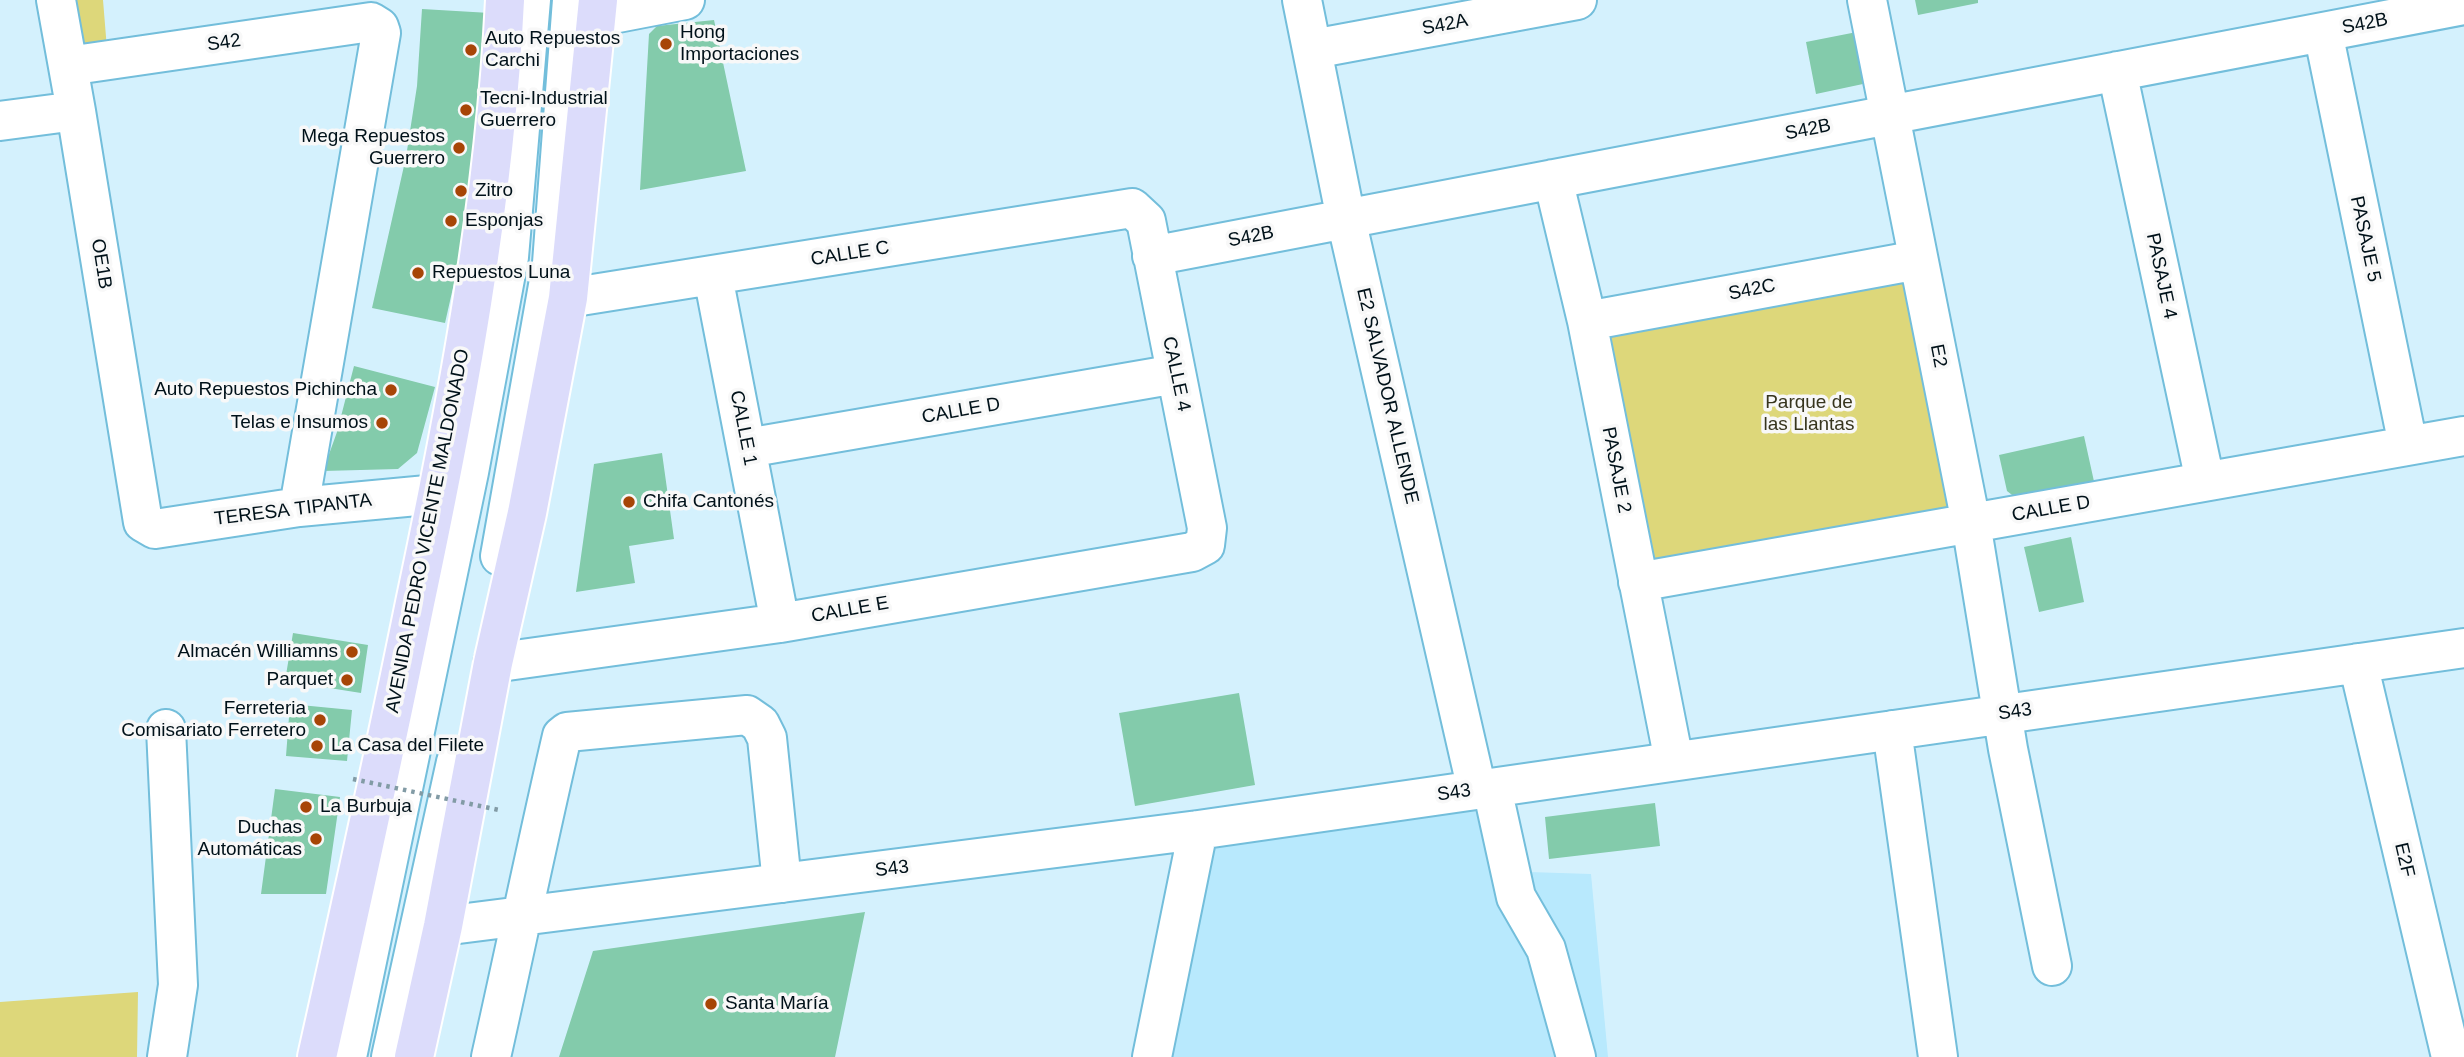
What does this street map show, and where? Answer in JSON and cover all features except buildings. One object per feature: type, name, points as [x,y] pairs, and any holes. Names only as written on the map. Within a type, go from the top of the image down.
[{"type":"main road","name":"AVENIDA PEDRO VICENTE MALDONADO","points":[[317,1057],[374,803],[438,494],[464,351],[488,191],[501,80],[505,0]]},
{"type":"main road","points":[[414,1057],[443,926],[493,663],[527,513],[568,298],[589,6]]},
{"type":"street","name":"OE1B","points":[[56,0],[143,522],[149,527]]},
{"type":"street","points":[[346,1057],[469,472],[509,257],[531,0]]},
{"type":"street","points":[[391,1057],[491,605],[552,263],[589,6],[685,0]]},
{"type":"street","name":"E2 SALVADOR ALLENDE","points":[[1302,0],[1346,219],[1485,789],[1516,898],[1546,949],[1576,1057]]},
{"type":"street","name":"S42A","points":[[1313,50],[1577,0]]},
{"type":"street","name":"E2","points":[[1867,0],[1971,523],[2008,749],[2052,966]]},
{"type":"street","name":"S42B","points":[[1152,257],[2464,5]]},
{"type":"street","name":"S42","points":[[68,66],[371,22],[379,27],[381,33],[299,507]]},
{"type":"street","name":"PASAJE 5","points":[[2323,32],[2408,445]]},
{"type":"street","name":"PASAJE 4","points":[[2117,71],[2205,481]]},
{"type":"street","points":[[0,121],[76,110]]},
{"type":"street","name":"PASAJE 2","points":[[1553,179],[1587,321],[1674,761]]},
{"type":"street","name":"CALLE C","points":[[568,298],[1132,208]]},
{"type":"street","name":"CALLE 4","points":[[1132,208],[1146,221],[1207,528],[1205,545]]},
{"type":"street","name":"S42C","points":[[1587,321],[1918,260]]},
{"type":"street","name":"CALLE 1","points":[[713,276],[780,622]]},
{"type":"street","name":"CALLE D","points":[[747,448],[1176,374]]},
{"type":"street","name":"CALLE D","points":[[1638,582],[2464,436]]},
{"type":"street","name":"TERESA TIPANTA","points":[[149,527],[155,529],[299,507],[438,494]]},
{"type":"street","name":"CALLE E","points":[[493,663],[780,622],[1192,552],[1205,545]]},
{"type":"street","name":"S43","points":[[443,926],[1198,831],[2464,648]]},
{"type":"street","name":"E2F","points":[[2358,663],[2451,1057]]},
{"type":"street","points":[[491,1057],[527,884],[562,736],[567,732],[747,715],[760,724],[767,738],[782,883]]},
{"type":"street","points":[[166,729],[177,985],[167,1057]]},
{"type":"street","points":[[1892,730],[1938,1057]]},
{"type":"street","points":[[1152,1057],[1198,831]]},
{"type":"path","points":[[353,779],[499,810]]},
{"type":"shaded area","points":[[1492,788],[1529,872],[1591,874],[1608,1057],[1152,1057],[1198,830]]},
{"type":"green space","points":[[71,0],[103,0],[107,49],[84,50]]},
{"type":"green space","name":"Parque de las Llantas","points":[[1910,272],[1958,512],[1634,564],[1602,331]]},
{"type":"green space","points":[[138,992],[137,1057],[0,1057],[0,1002]]},
{"type":"place","name":"Hong Importaciones","points":[[666,44]]},
{"type":"place","name":"Auto Repuestos Carchi","points":[[471,50]]},
{"type":"place","name":"Tecni-Industrial Guerrero","points":[[466,110]]},
{"type":"place","name":"Mega Repuestos Guerrero","points":[[459,148]]},
{"type":"place","name":"Zitro","points":[[461,191]]},
{"type":"place","name":"Esponjas","points":[[451,221]]},
{"type":"place","name":"Repuestos Luna","points":[[418,273]]},
{"type":"place","name":"Auto Repuestos Pichincha","points":[[391,390]]},
{"type":"place","name":"Telas e Insumos","points":[[382,423]]},
{"type":"place","name":"Chifa Cantonés","points":[[629,502]]},
{"type":"place","name":"Almacén Williamns","points":[[352,652]]},
{"type":"place","name":"Parquet","points":[[347,680]]},
{"type":"place","name":"Ferreteria Comisariato Ferretero","points":[[320,720]]},
{"type":"place","name":"La Casa del Filete","points":[[317,746]]},
{"type":"place","name":"La Burbuja","points":[[306,807]]},
{"type":"place","name":"Duchas Automáticas","points":[[316,839]]},
{"type":"place","name":"Santa María","points":[[711,1004]]}]
